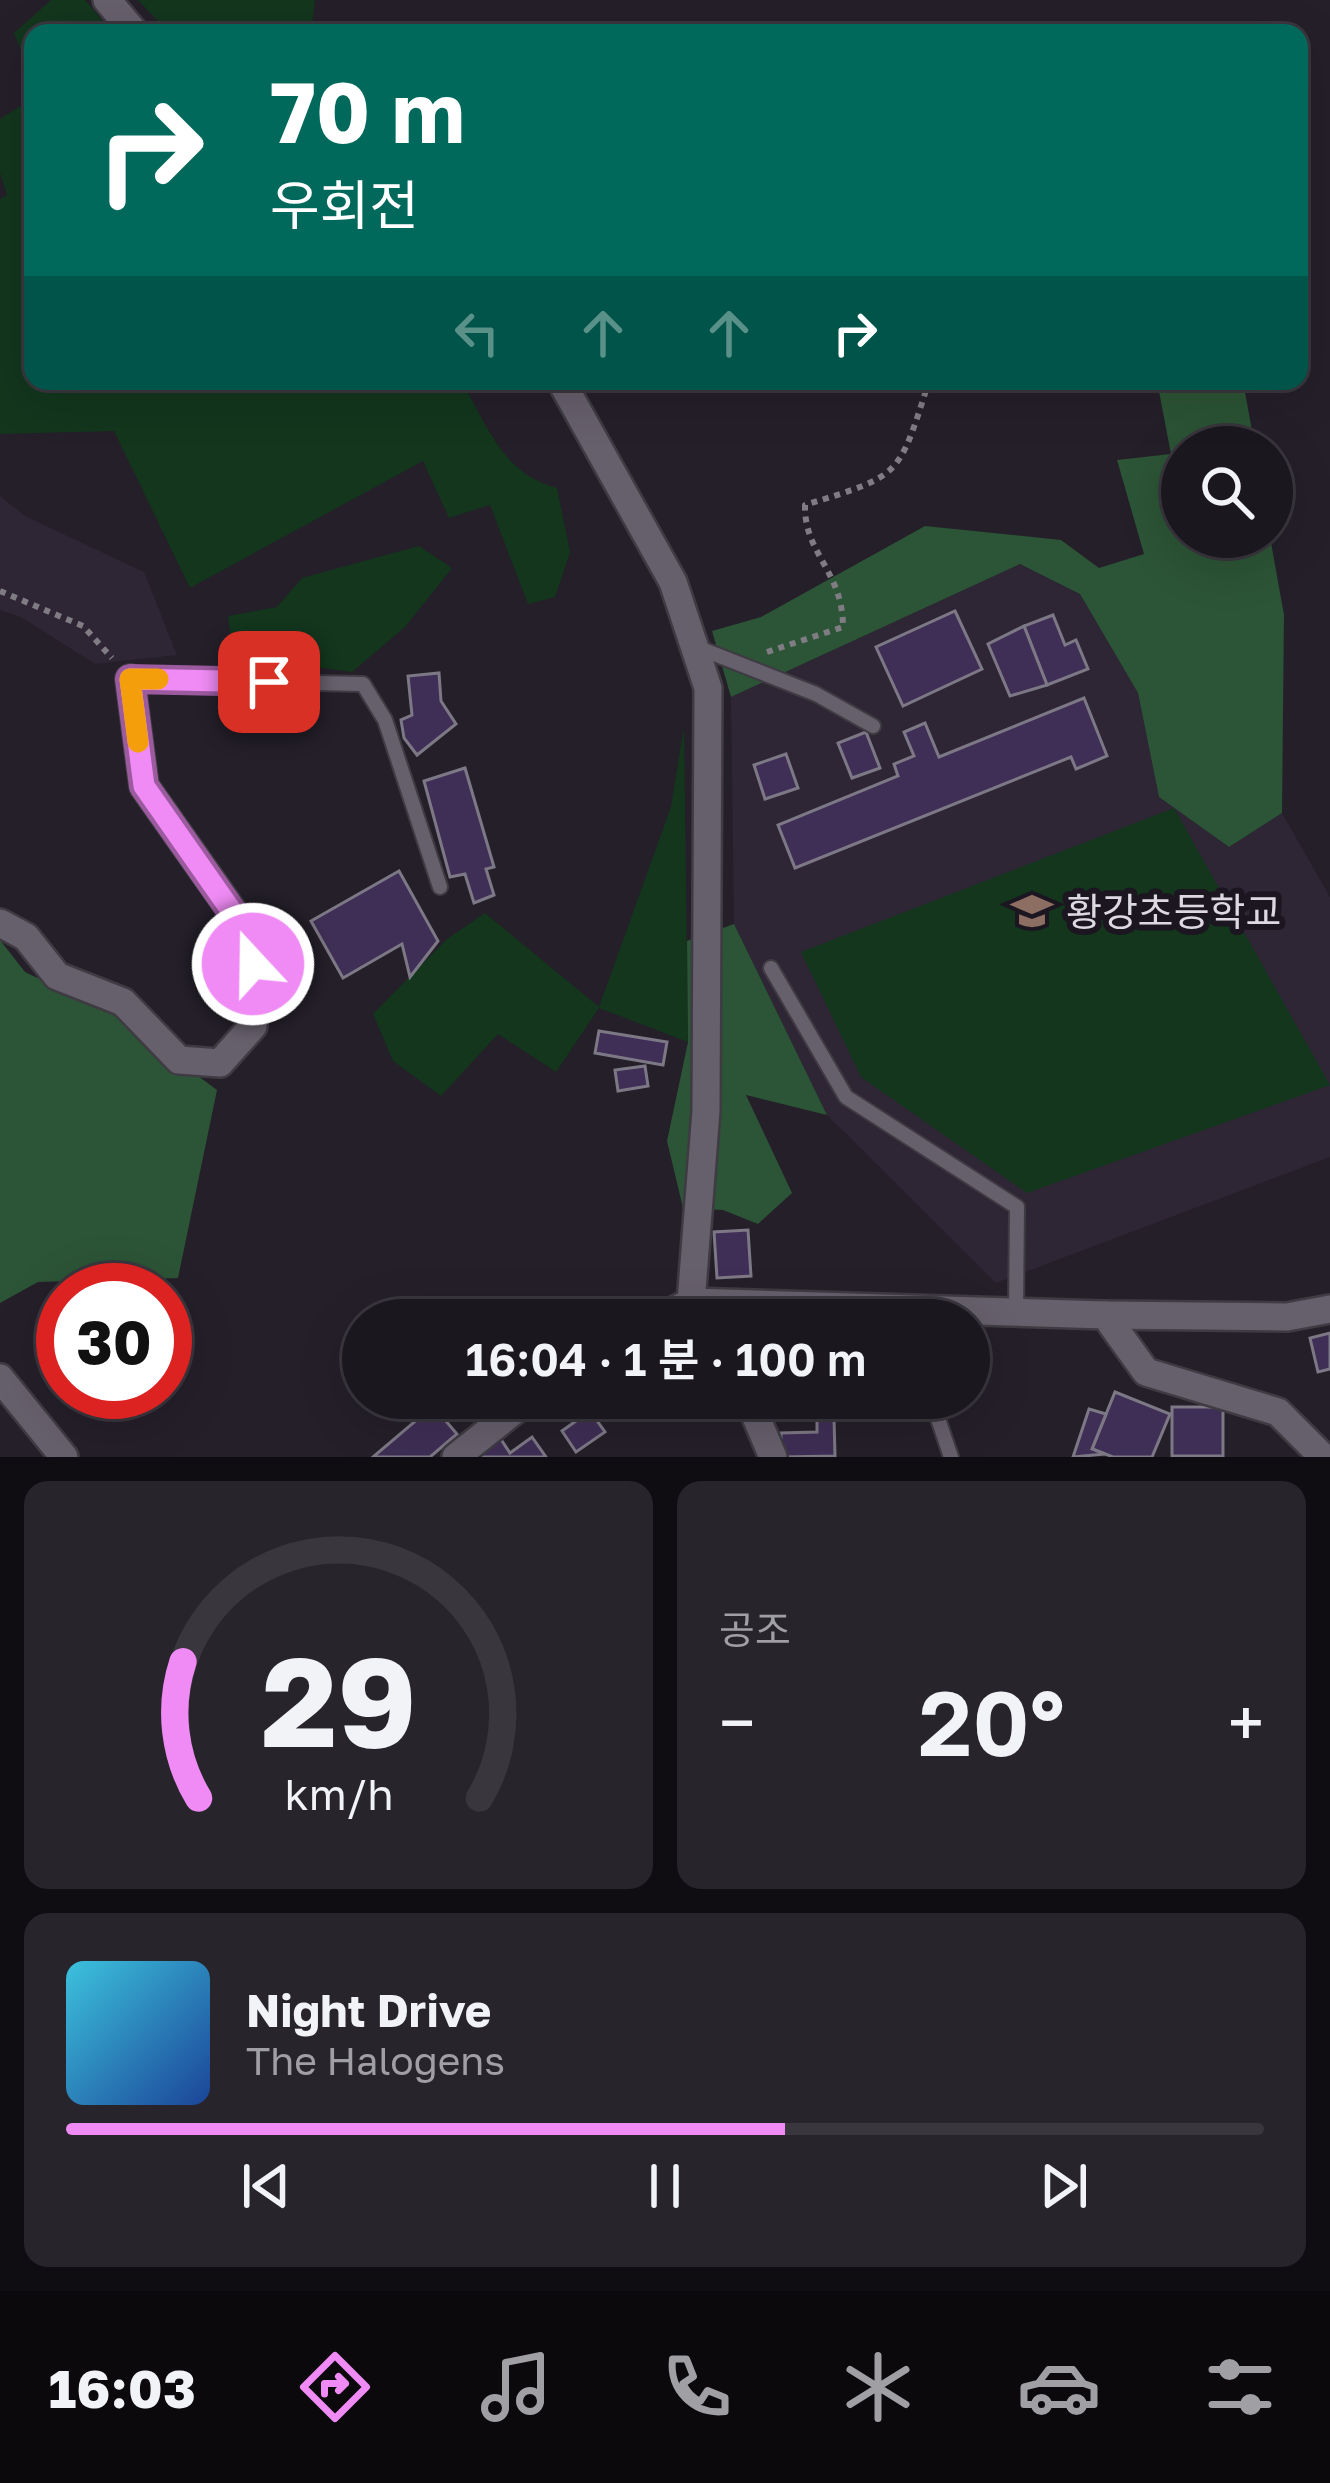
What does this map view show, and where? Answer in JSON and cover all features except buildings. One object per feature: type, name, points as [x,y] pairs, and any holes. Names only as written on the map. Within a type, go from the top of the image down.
[{"type":"street","points":[[106,0],[127,24]]},
{"type":"street","points":[[566,390],[673,582],[708,688],[706,1111],[697,1299]]},
{"type":"street","points":[[0,923],[26,937],[57,976],[122,1002],[179,1060],[220,1063],[253,1026],[253,964],[235,916],[144,786],[130,679]]},
{"type":"street","points":[[990,1312],[1286,1317],[1330,1309]]},
{"type":"street","points":[[1105,1315],[1146,1372],[1278,1412],[1318,1456]]},
{"type":"street","points":[[0,1378],[64,1457]]},
{"type":"street","points":[[455,1457],[503,1419]]},
{"type":"street","points":[[757,1419],[773,1457]]},
{"type":"lane","points":[[694,646],[816,694],[874,726]]},
{"type":"lane","points":[[130,679],[362,684],[385,720],[440,887]]},
{"type":"lane","points":[[771,968],[846,1096],[1017,1207],[1016,1312]]},
{"type":"lane","points":[[938,1419],[951,1457]]},
{"type":"path","points":[[735,662],[843,627],[843,595],[805,528],[805,505],[880,482],[907,452],[926,390]]},
{"type":"path","points":[[0,591],[83,626],[130,679]]},
{"type":"shaded area","points":[[0,496],[25,516],[144,572],[177,655],[95,664],[21,617],[0,610]]},
{"type":"shaded area","name":"황강초등학교","points":[[1020,564],[1080,594],[1138,693],[1159,797],[1229,847],[1282,813],[1330,897],[1330,1157],[996,1283],[827,1115],[734,924],[731,697]]},
{"type":"green space","points":[[51,0],[85,0],[105,24],[24,24]]},
{"type":"green space","points":[[138,0],[315,0],[312,24],[161,24]]},
{"type":"green space","points":[[24,24],[24,57],[14,33]]},
{"type":"green space","points":[[24,104],[24,390],[466,390],[510,460],[538,481],[557,488],[570,552],[555,597],[528,604],[490,505],[449,518],[423,461],[190,588],[114,431],[0,434],[0,199],[7,195],[0,173],[0,119]]},
{"type":"green space","points":[[1159,390],[1245,390],[1251,426],[1166,426]]},
{"type":"green space","points":[[1161,455],[1161,558],[1274,558],[1284,615],[1282,813],[1229,847],[1159,797],[1138,693],[1080,594],[1020,564],[731,697],[712,631],[761,617],[925,526],[1061,540],[1099,568],[1144,554],[1117,460]]},
{"type":"green space","points":[[419,546],[452,568],[405,627],[352,672],[233,656],[228,616],[277,607],[302,578]]},
{"type":"green space","points":[[684,726],[688,1042],[599,1008],[556,1072],[498,1034],[441,1096],[393,1061],[373,1014],[447,939],[485,913],[599,1007],[671,807]]},
{"type":"green space","points":[[1174,808],[1330,1085],[1027,1193],[861,1077],[801,952]]},
{"type":"green space","points":[[734,924],[827,1115],[746,1095],[792,1193],[758,1224],[723,1210],[683,1208],[667,1141],[688,1042],[687,941]]},
{"type":"green space","points":[[0,940],[25,972],[116,1015],[217,1090],[181,1263],[36,1263],[36,1283],[0,1303]]},
{"type":"slow traffic","points":[[138,742],[130,679],[158,679]]},
{"type":"place","name":"황강초등학교","points":[[1032,911]]},
{"type":"route","points":[[253,964],[235,916],[144,786],[130,679],[269,682]]}]
